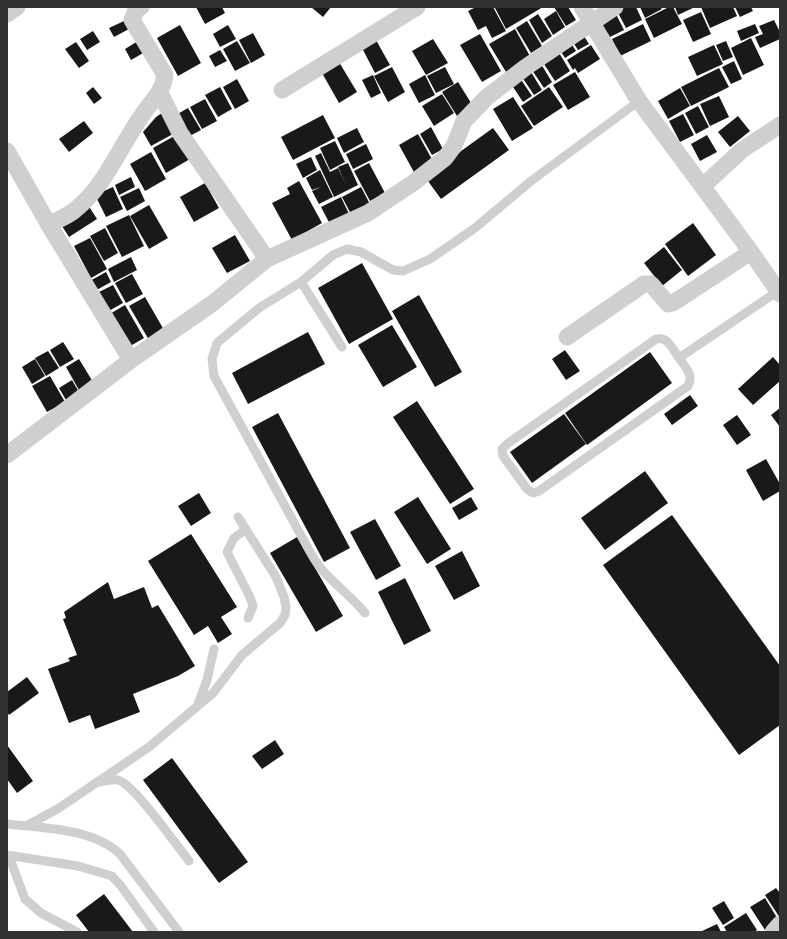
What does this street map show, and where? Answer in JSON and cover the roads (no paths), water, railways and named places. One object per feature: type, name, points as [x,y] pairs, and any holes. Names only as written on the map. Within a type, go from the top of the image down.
[{"type":"street","points":[[7,14],[17,7]]},
{"type":"street","points":[[282,90],[417,7]]},
{"type":"street","points":[[582,7],[639,101],[703,186],[779,293]]},
{"type":"street","points":[[7,455],[131,360],[213,303],[267,259],[368,213],[412,183],[445,158],[454,146],[464,121],[487,97],[591,22],[615,7]]},
{"type":"street","points":[[49,225],[75,210],[95,190],[110,170],[141,116],[160,93],[164,84],[165,75],[132,20],[133,10]]},
{"type":"street","points":[[160,93],[180,133],[267,259]]},
{"type":"street","points":[[703,186],[742,150],[780,125]]},
{"type":"street","points":[[7,151],[49,225],[131,360]]},
{"type":"street","points":[[567,337],[644,284],[651,284],[668,304],[673,303],[751,252]]},
{"type":"street","points":[[773,932],[780,924]]},
{"type":"lane","points":[[366,613],[316,563],[214,376],[212,359],[217,343],[228,332],[259,308],[301,282],[333,255],[347,249],[361,252],[393,270],[410,269],[430,259],[475,228],[531,181],[639,101]]},
{"type":"lane","points":[[301,282],[342,347]]},
{"type":"lane","points":[[679,358],[779,293]]},
{"type":"lane","points":[[661,338],[666,340],[679,358],[690,374],[688,386],[539,491],[533,493],[527,489],[503,456],[502,449],[507,444],[656,339],[661,338]]},
{"type":"lane","points":[[28,825],[59,808],[149,747],[213,693],[242,656],[275,629],[285,615],[286,607],[284,597],[276,577],[238,516]]},
{"type":"lane","points":[[246,530],[234,538],[227,552],[250,597],[253,606],[248,618]]},
{"type":"lane","points":[[197,706],[207,680],[214,649]]},
{"type":"lane","points":[[94,784],[109,780],[118,780],[127,785],[138,796],[189,861]]},
{"type":"lane","points":[[7,824],[28,825],[64,830],[112,846],[120,854],[179,932]]},
{"type":"lane","points":[[8,855],[26,899],[41,913],[76,932]]},
{"type":"lane","points":[[8,855],[78,866],[112,876],[154,932]]}]
